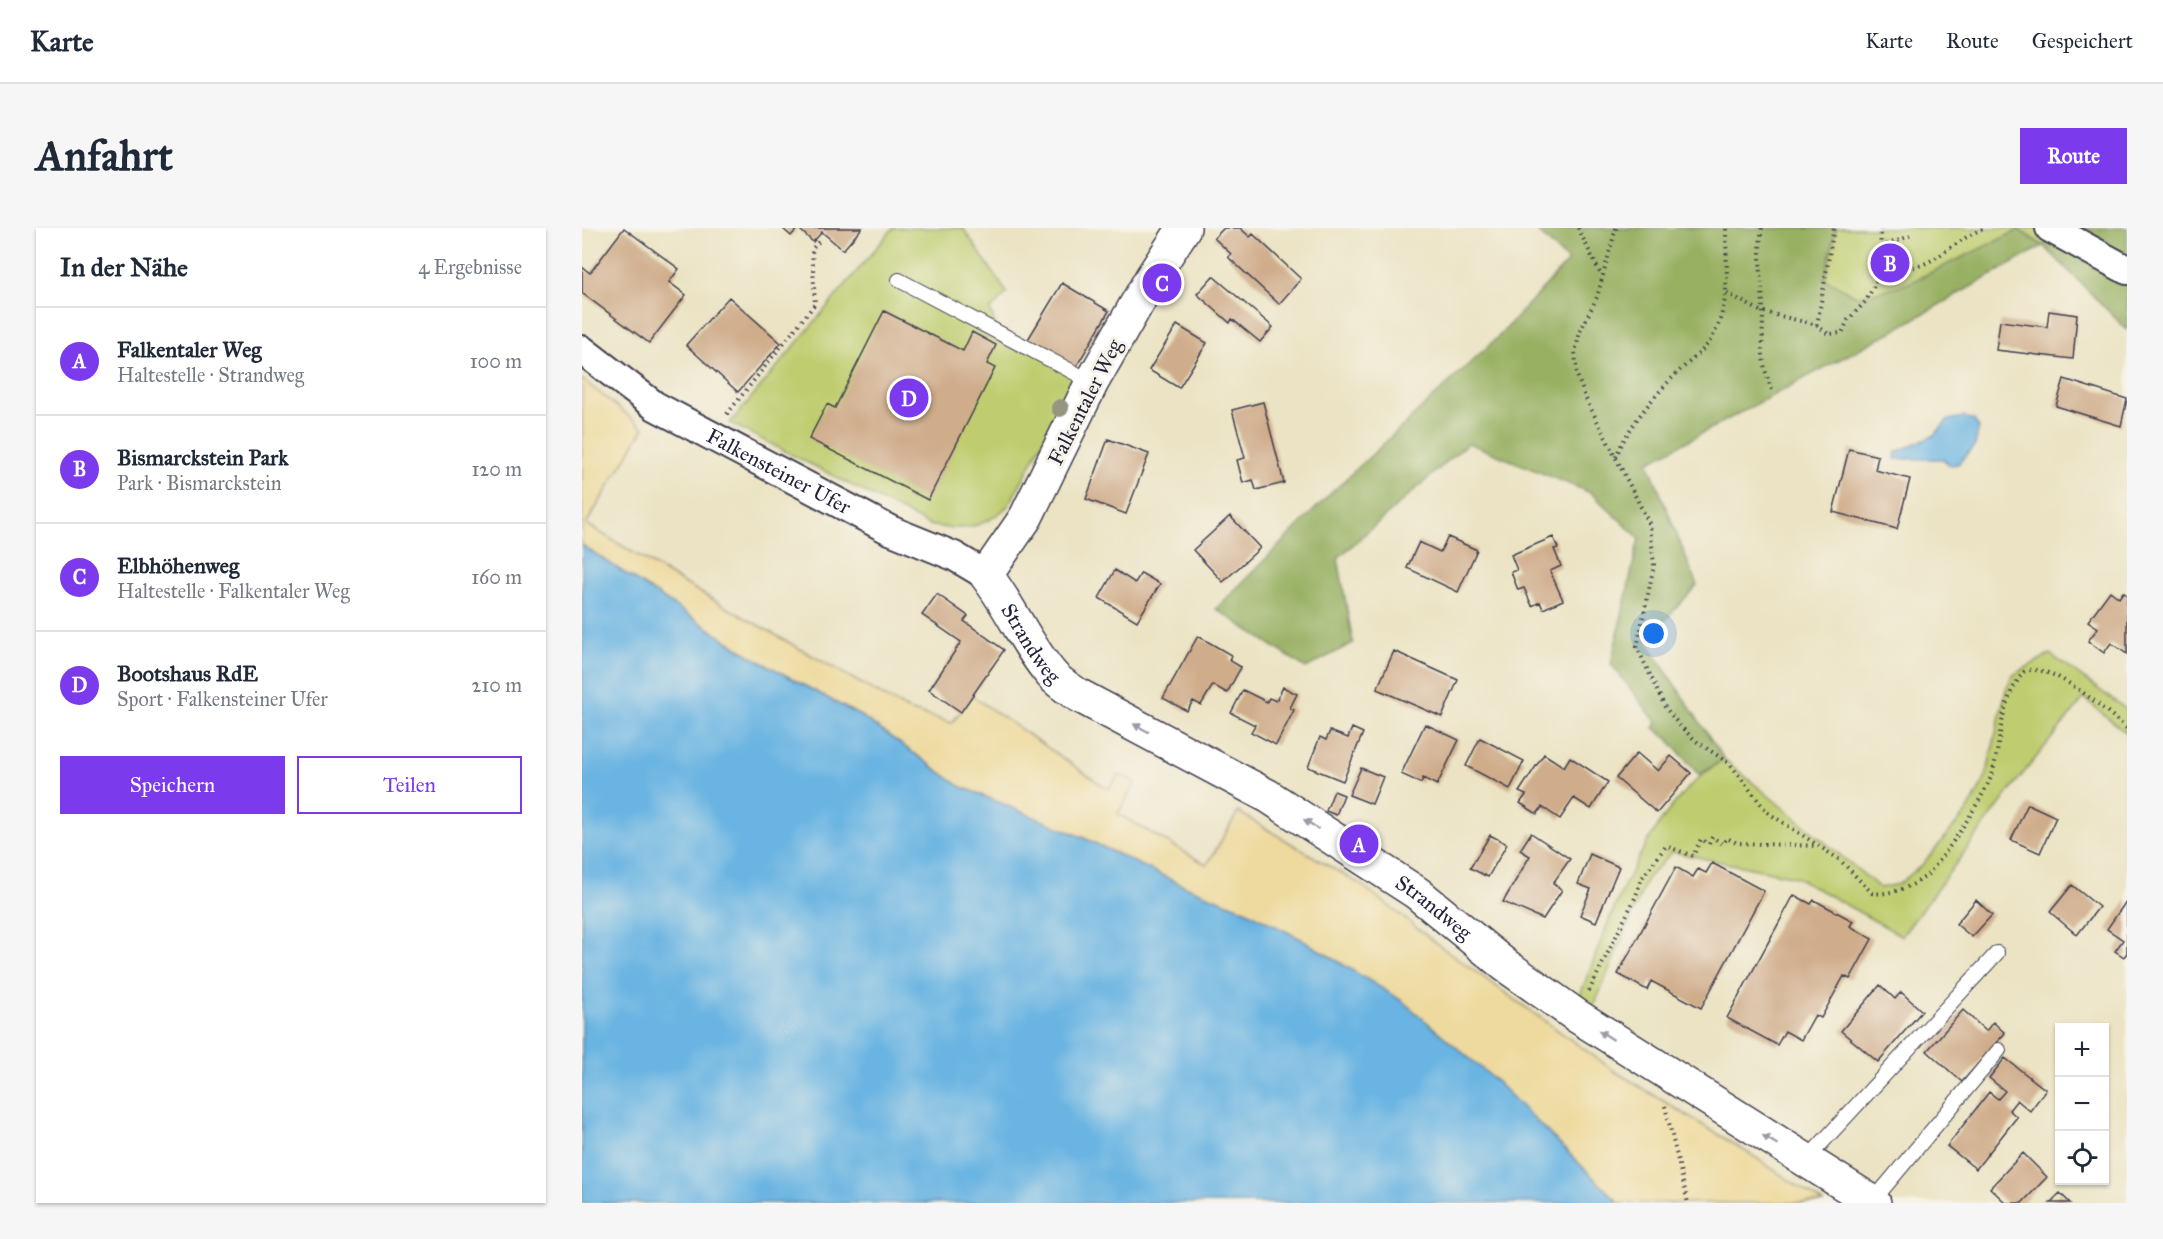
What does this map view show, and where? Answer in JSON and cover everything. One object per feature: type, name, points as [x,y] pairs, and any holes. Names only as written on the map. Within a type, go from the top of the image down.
[{"type":"street","name":"Falkentaler Weg","points":[[986,575],[1026,517],[1092,382],[1152,277],[1184,228]]},
{"type":"street","points":[[2050,228],[2127,270]]},
{"type":"street","name":"Falkensteiner Ufer","points":[[582,350],[655,406],[890,530],[960,559],[986,575]]},
{"type":"street","name":"Strandweg","points":[[986,575],[1004,598],[1037,655],[1053,676],[1078,695],[1278,802],[1417,893],[1505,965],[1577,1016],[1873,1203]]},
{"type":"lane","points":[[899,280],[1092,382]]},
{"type":"lane","points":[[1805,1162],[1997,953]]},
{"type":"lane","points":[[1873,1203],[1999,1050]]},
{"type":"path","points":[[1578,228],[1601,276]]},
{"type":"path","points":[[1616,228],[1597,297],[1580,332],[1575,352],[1577,375],[1585,397],[1650,525],[1654,565],[1637,647],[1654,688],[1680,726],[1730,764],[1767,812],[1847,867],[1875,894],[1915,884],[1926,876],[1941,857],[1987,785],[1993,772],[1997,738],[2007,699],[2014,683],[2028,670],[2043,672],[2091,698],[2127,729]]},
{"type":"path","points":[[1616,457],[1627,436],[1665,385],[1710,341],[1716,331],[1727,293],[1726,228]]},
{"type":"path","points":[[1762,228],[1759,275],[1763,312],[1762,365],[1774,394]]},
{"type":"path","points":[[1817,325],[1834,228]]},
{"type":"path","points":[[1881,228],[1881,247],[1893,263],[1904,267],[1919,266],[1960,239],[1985,228]]},
{"type":"path","points":[[1881,247],[1910,236]]},
{"type":"path","points":[[711,435],[815,304],[812,249],[820,239]]},
{"type":"path","points":[[1727,293],[1763,312],[1817,325],[1828,334],[1842,333],[1848,320],[1866,301],[1876,282],[1893,263]]},
{"type":"path","points":[[1577,1016],[1635,898],[1642,878],[1666,846],[1693,856],[1701,839],[1709,844],[1712,837],[1723,844],[1727,838],[1737,843],[1819,846]]},
{"type":"path","points":[[1656,1067],[1688,1203]]},
{"type":"green space","points":[[893,228],[963,228],[1007,293],[990,310],[998,330],[1080,372],[1009,505],[991,519],[972,526],[952,528],[929,525],[730,423]]},
{"type":"green space","points":[[1534,228],[1836,228],[1825,279],[1858,297],[1907,284],[2019,230],[2043,246],[1891,332],[1648,462],[1697,585],[1646,641],[1724,759],[1699,775],[1668,739],[1654,728],[1657,723],[1611,664],[1639,538],[1591,493],[1468,443],[1338,558],[1353,643],[1306,668],[1216,609],[1331,493],[1501,334],[1568,261]]},
{"type":"green space","points":[[1836,228],[2059,228],[2044,246],[2019,230],[1907,284],[1858,297],[1825,279]]},
{"type":"green space","points":[[2059,228],[2127,228],[2127,330],[2044,246]]},
{"type":"green space","points":[[2050,654],[2127,710],[2127,734],[2084,698],[2018,780],[1902,936],[1796,877],[1672,852],[1647,879],[1594,1006],[1579,998],[1618,899],[1652,834],[1673,805],[1697,780],[1724,759],[1880,888],[1899,884],[1922,865],[1968,810],[1986,777],[2006,689],[2013,675]]},
{"type":"sand","points":[[582,379],[644,428],[586,524],[675,578],[908,710],[952,723],[972,696],[1108,789],[1119,775],[1136,782],[1118,814],[1207,865],[1238,812],[1363,886],[1440,946],[1616,1072],[1750,1154],[1823,1203],[1619,1203],[1495,1080],[1401,1000],[1303,940],[1245,910],[1182,885],[1082,837],[960,786],[864,718],[749,655],[582,545]]},
{"type":"water","points":[[1964,417],[1974,420],[1979,428],[1975,445],[1958,464],[1949,465],[1943,459],[1895,459],[1896,452],[1933,436],[1948,420]]},
{"type":"water","points":[[582,545],[749,655],[864,718],[960,786],[1082,837],[1182,885],[1245,910],[1303,940],[1401,1000],[1495,1080],[1619,1203],[582,1203]]},
{"type":"building","points":[[624,228],[679,269],[669,282],[686,295],[649,343],[582,293],[582,267],[590,273]]},
{"type":"building","points":[[782,228],[798,228],[791,236]]},
{"type":"building","points":[[798,228],[862,228],[843,250],[822,232],[813,242]]},
{"type":"building","points":[[1224,228],[1240,228],[1250,237],[1253,234],[1301,279],[1279,304],[1228,257],[1231,254],[1214,238]]},
{"type":"building","points":[[1213,276],[1273,327],[1260,342],[1232,319],[1230,323],[1197,294]]},
{"type":"building","points":[[1062,283],[1109,311],[1075,369],[1027,341]]},
{"type":"building","points":[[729,297],[781,343],[738,392],[686,345]]},
{"type":"building","points":[[884,311],[963,351],[972,332],[996,345],[987,364],[995,368],[928,500],[809,439],[827,404],[835,408]]},
{"type":"building","points":[[2049,311],[2077,315],[2073,359],[1996,350],[2000,321],[2047,327]]},
{"type":"building","points":[[1177,325],[1207,343],[1179,388],[1149,370]]},
{"type":"building","points":[[2064,379],[2127,399],[2121,426],[2056,406]]},
{"type":"building","points":[[1263,402],[1284,483],[1256,490],[1253,480],[1243,483],[1237,460],[1245,458],[1232,410]]},
{"type":"building","points":[[1108,439],[1149,454],[1126,514],[1086,499]]},
{"type":"building","points":[[1849,449],[1878,456],[1875,470],[1910,479],[1897,529],[1833,512]]},
{"type":"building","points":[[1230,516],[1260,548],[1223,582],[1193,550]]},
{"type":"building","points":[[1448,537],[1477,550],[1458,592],[1407,568],[1419,542],[1440,552]]},
{"type":"building","points":[[1553,537],[1558,548],[1554,549],[1561,566],[1550,571],[1563,600],[1543,609],[1540,602],[1532,606],[1524,588],[1518,590],[1511,572],[1517,570],[1511,555]]},
{"type":"building","points":[[1115,570],[1135,583],[1141,573],[1160,584],[1137,621],[1099,598]]},
{"type":"building","points":[[2110,591],[2119,598],[2123,592],[2127,595],[2127,654],[2111,643],[2104,653],[2088,641],[2098,628],[2088,621]]},
{"type":"building","points":[[937,594],[968,616],[964,621],[1004,650],[961,712],[929,690],[961,642],[922,615]]},
{"type":"building","points":[[1198,636],[1231,655],[1229,660],[1241,667],[1227,693],[1213,685],[1201,705],[1193,701],[1187,711],[1163,698]]},
{"type":"building","points":[[1394,651],[1458,680],[1442,717],[1377,689]]},
{"type":"building","points":[[1283,687],[1297,694],[1290,708],[1294,710],[1276,745],[1251,732],[1255,725],[1231,713],[1243,690],[1267,702],[1269,698],[1276,701]]},
{"type":"building","points":[[1425,724],[1459,740],[1437,785],[1423,778],[1421,783],[1401,774]]},
{"type":"building","points":[[1352,728],[1363,733],[1343,781],[1308,767],[1320,737],[1326,740],[1330,731],[1348,738]]},
{"type":"building","points":[[1480,738],[1524,761],[1510,789],[1466,766]]},
{"type":"building","points":[[1637,753],[1658,771],[1671,756],[1691,773],[1657,813],[1616,778]]},
{"type":"building","points":[[1544,754],[1564,767],[1570,757],[1608,782],[1591,809],[1574,798],[1560,819],[1542,807],[1537,814],[1520,803],[1526,795],[1519,792]]},
{"type":"building","points":[[1361,768],[1383,777],[1372,804],[1349,795]]},
{"type":"building","points":[[1334,791],[1344,795],[1336,815],[1326,811]]},
{"type":"building","points":[[2028,804],[2056,817],[2040,853],[2011,840]]},
{"type":"building","points":[[1531,833],[1570,859],[1553,883],[1562,890],[1543,919],[1503,902],[1530,856],[1520,850]]},
{"type":"building","points":[[1490,835],[1507,844],[1488,877],[1470,868]]},
{"type":"building","points":[[1590,854],[1619,867],[1596,922],[1580,915],[1591,889],[1578,884]]},
{"type":"building","points":[[1712,863],[1764,891],[1701,1008],[1651,981],[1647,990],[1618,974],[1676,867],[1693,877],[1698,869],[1706,873]]},
{"type":"building","points":[[2072,885],[2099,907],[2077,935],[2050,912]]},
{"type":"building","points":[[1794,895],[1811,904],[1814,900],[1853,921],[1850,926],[1872,939],[1850,979],[1844,976],[1821,1018],[1815,1015],[1801,1040],[1785,1031],[1777,1045],[1727,1018]]},
{"type":"building","points":[[1976,900],[1992,915],[1972,937],[1956,924]]},
{"type":"building","points":[[2127,900],[2127,953],[2124,957],[2115,951],[2123,940],[2107,929]]},
{"type":"building","points":[[1880,985],[1895,999],[1901,992],[1922,1011],[1878,1062],[1841,1031]]},
{"type":"building","points":[[1963,1010],[1986,1031],[1993,1022],[2005,1033],[1962,1082],[1927,1051]]},
{"type":"building","points":[[2005,1058],[2046,1090],[2030,1111],[2017,1100],[2009,1110],[2017,1117],[1976,1169],[1947,1146],[1989,1092],[1998,1099],[2005,1091],[1989,1078]]},
{"type":"building","points":[[2023,1153],[2047,1177],[2022,1203],[2006,1203],[1990,1188]]},
{"type":"building","points":[[2060,1193],[2070,1203],[2050,1203]]},
{"type":"place","name":"Bismarckstein Park","points":[[1890,263]]},
{"type":"place","name":"Elbhöhenweg","points":[[1162,283]]},
{"type":"place","name":"Bootshaus RdE","points":[[909,398]]},
{"type":"place","name":"Falkentaler Weg","points":[[1359,844]]}]
